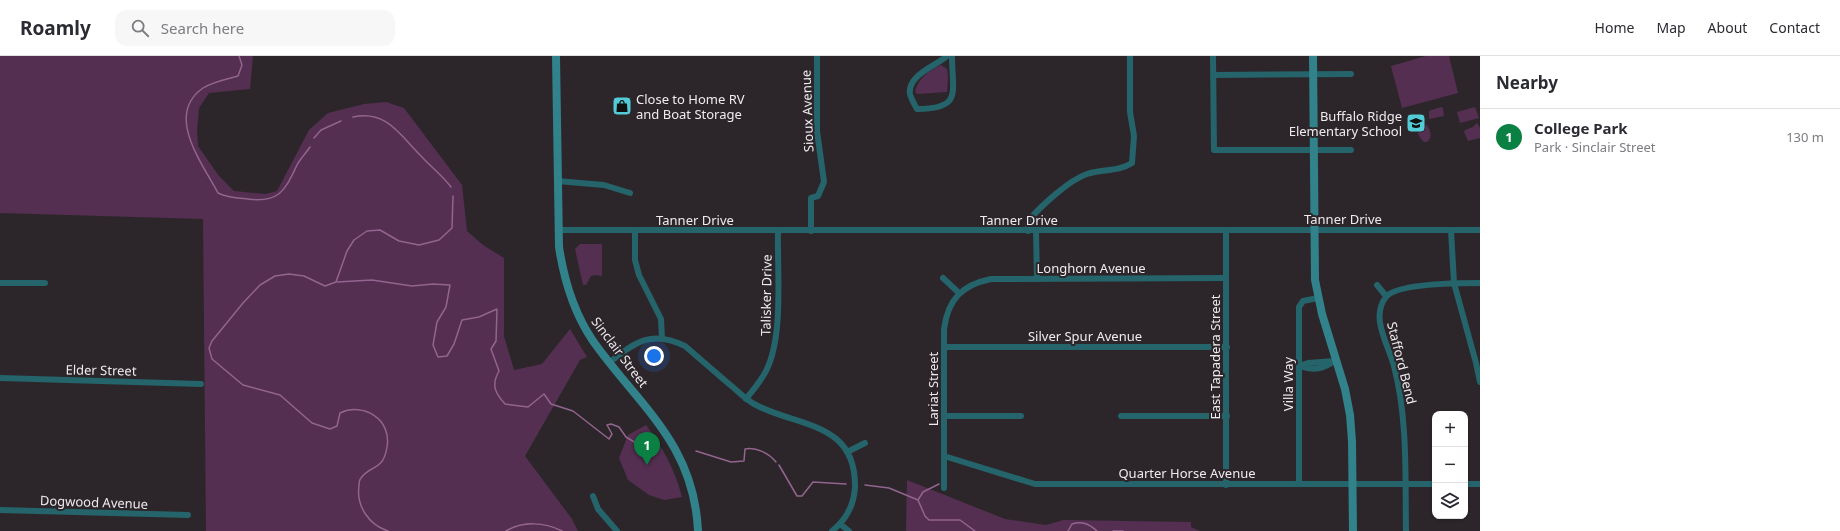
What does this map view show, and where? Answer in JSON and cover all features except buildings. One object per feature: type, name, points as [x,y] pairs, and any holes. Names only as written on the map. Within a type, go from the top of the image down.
[{"type":"street","points":[[548,56],[556,56]]},
{"type":"street","name":"Sinclair Street","points":[[556,56],[558,230],[562,269],[568,292],[579,317],[592,340],[659,422],[672,442],[689,481],[694,500],[698,531]]},
{"type":"street","name":"Sioux Avenue","points":[[811,230],[811,198],[818,196],[824,182],[817,131],[817,56]]},
{"type":"street","points":[[947,56],[924,71],[915,80],[911,87],[910,94],[917,109],[942,107],[950,102],[952,95],[952,56]]},
{"type":"street","points":[[1028,230],[1028,221],[1040,207],[1086,174],[1123,168],[1132,163],[1134,136],[1130,112],[1130,56]]},
{"type":"street","points":[[1213,56],[1214,150],[1351,150]]},
{"type":"street","points":[[1313,56],[1315,280],[1318,298],[1345,389],[1350,415],[1353,531]]},
{"type":"street","points":[[1213,75],[1351,74]]},
{"type":"street","points":[[557,181],[604,185],[630,193]]},
{"type":"street","name":"Tanner Drive","points":[[558,230],[1480,230]]},
{"type":"street","points":[[1036,230],[1036,279]]},
{"type":"street","name":"East Tapadera Street","points":[[1226,230],[1226,485]]},
{"type":"street","points":[[1451,230],[1454,284],[1478,362],[1480,382]]},
{"type":"street","points":[[635,231],[635,260],[639,274],[661,319],[662,338]]},
{"type":"street","name":"Talisker Drive","points":[[746,399],[766,372],[777,334],[778,231]]},
{"type":"street","points":[[944,278],[959,293]]},
{"type":"street","name":"Longhorn Avenue","points":[[959,293],[974,284],[991,279],[1226,278]]},
{"type":"street","points":[[0,283],[45,282]]},
{"type":"street","points":[[1377,285],[1386,296],[1397,289],[1480,283]]},
{"type":"street","name":"Lariat Street","points":[[944,488],[944,347],[946,316],[950,305],[959,293]]},
{"type":"street","name":"Stafford Bend","points":[[1386,296],[1380,308],[1379,322],[1393,365],[1405,429],[1406,531]]},
{"type":"street","name":"Villa Way","points":[[1299,484],[1299,307],[1303,301],[1318,298]]},
{"type":"street","points":[[610,362],[637,342],[647,338],[662,338],[674,341],[685,346],[746,399],[770,411],[824,430],[836,438],[847,452],[853,470],[855,491],[852,505],[840,524],[832,531]]},
{"type":"street","name":"Silver Spur Avenue","points":[[944,347],[1227,347]]},
{"type":"street","points":[[1299,366],[1308,362],[1336,360]]},
{"type":"street","name":"Elder Street","points":[[0,378],[201,384]]},
{"type":"street","points":[[944,416],[1021,416]]},
{"type":"street","points":[[1121,416],[1227,416]]},
{"type":"street","points":[[847,452],[865,443]]},
{"type":"street","name":"Quarter Horse Avenue","points":[[944,456],[1035,484],[1432,484]]},
{"type":"street","points":[[1468,484],[1480,484]]},
{"type":"street","points":[[593,496],[598,509],[617,531]]},
{"type":"street","name":"Dogwood Avenue","points":[[0,510],[188,515]]},
{"type":"street","points":[[840,524],[849,531]]},
{"type":"shaded area","points":[[0,56],[253,56],[250,89],[209,93],[199,108],[197,131],[198,146],[219,176],[234,191],[265,194],[277,191],[309,130],[328,113],[364,104],[386,102],[404,108],[462,185],[467,231],[483,245],[504,258],[504,336],[514,370],[542,364],[570,329],[587,357],[580,360],[525,456],[572,519],[578,531],[206,531],[203,219],[0,213]]},
{"type":"shaded area","points":[[1426,56],[1449,56],[1458,93],[1402,108],[1391,66]]},
{"type":"shaded area","points":[[941,65],[947,69],[947,92],[917,94],[915,92],[916,87],[921,79],[928,72]]},
{"type":"shaded area","points":[[1441,107],[1443,108],[1444,116],[1429,119],[1429,111]]},
{"type":"shaded area","points":[[1475,107],[1479,118],[1460,123],[1457,112]]},
{"type":"shaded area","points":[[1421,123],[1427,125],[1430,131],[1430,138],[1427,142],[1422,140],[1418,133],[1418,128]]},
{"type":"shaded area","points":[[1477,123],[1480,128],[1480,138],[1468,141],[1464,132],[1465,130],[1473,127]]},
{"type":"shaded area","points":[[580,244],[602,244],[602,276],[591,276],[586,285],[583,285],[575,249]]},
{"type":"shaded area","points":[[646,425],[668,460],[682,497],[664,500],[649,495],[628,480],[619,458],[628,435]]},
{"type":"shaded area","points":[[907,480],[1005,519],[1046,525],[1063,520],[1191,522],[1191,527],[1200,531],[906,531]]},
{"type":"waterway","points":[[239,56],[242,65],[238,76],[215,82],[203,88],[192,99],[187,112],[187,125],[190,140],[196,154],[218,193],[233,198],[259,200],[274,197],[285,188],[298,163],[310,147]]},
{"type":"waterway","points":[[353,117],[375,117],[392,126],[451,187]]},
{"type":"waterway","points":[[314,138],[321,130],[341,121]]},
{"type":"waterway","points":[[388,531],[375,524],[365,514],[360,501],[359,493],[360,479],[380,464],[385,455],[387,437],[385,428],[380,421],[374,415],[366,412],[349,410],[340,413],[337,426],[330,429],[312,423],[280,395],[243,385],[212,359],[209,348],[212,341],[243,303],[260,285],[275,276],[289,274],[304,276],[325,286],[336,282],[347,251],[354,240],[367,231],[380,230],[399,241],[419,245],[439,240],[452,228],[453,196]]},
{"type":"waterway","points":[[337,282],[372,280],[412,286],[433,284],[450,285],[446,307],[437,322],[433,345],[438,357],[447,356],[454,344],[462,320],[479,317],[497,309],[496,341],[491,349],[499,371],[495,381],[495,389],[505,404],[528,407],[544,394],[551,404],[573,411],[609,439],[612,434],[607,425],[611,424],[619,427],[626,437],[646,449],[654,444]]},
{"type":"waterway","points":[[696,451],[731,462],[744,461],[745,449],[754,449],[766,453],[776,462]]},
{"type":"waterway","points":[[779,465],[797,496],[802,496],[813,482],[846,484]]},
{"type":"waterway","points":[[918,500],[923,492],[939,484]]},
{"type":"waterway","points":[[865,485],[889,488],[918,500],[925,516],[929,520],[960,520],[975,531]]},
{"type":"waterway","points":[[1068,531],[1072,524],[1079,523],[1088,525],[1097,531]]},
{"type":"waterway","points":[[506,531],[527,524],[541,524],[562,531]]},
{"type":"waterway","points":[[1113,531],[1123,531]]},
{"type":"place","name":"Close to Home RV and Boat Storage","points":[[622,106]]},
{"type":"place","name":"Buffalo Ridge Elementary School","points":[[1416,123]]},
{"type":"place","name":"College Park","points":[[647,465]]}]
